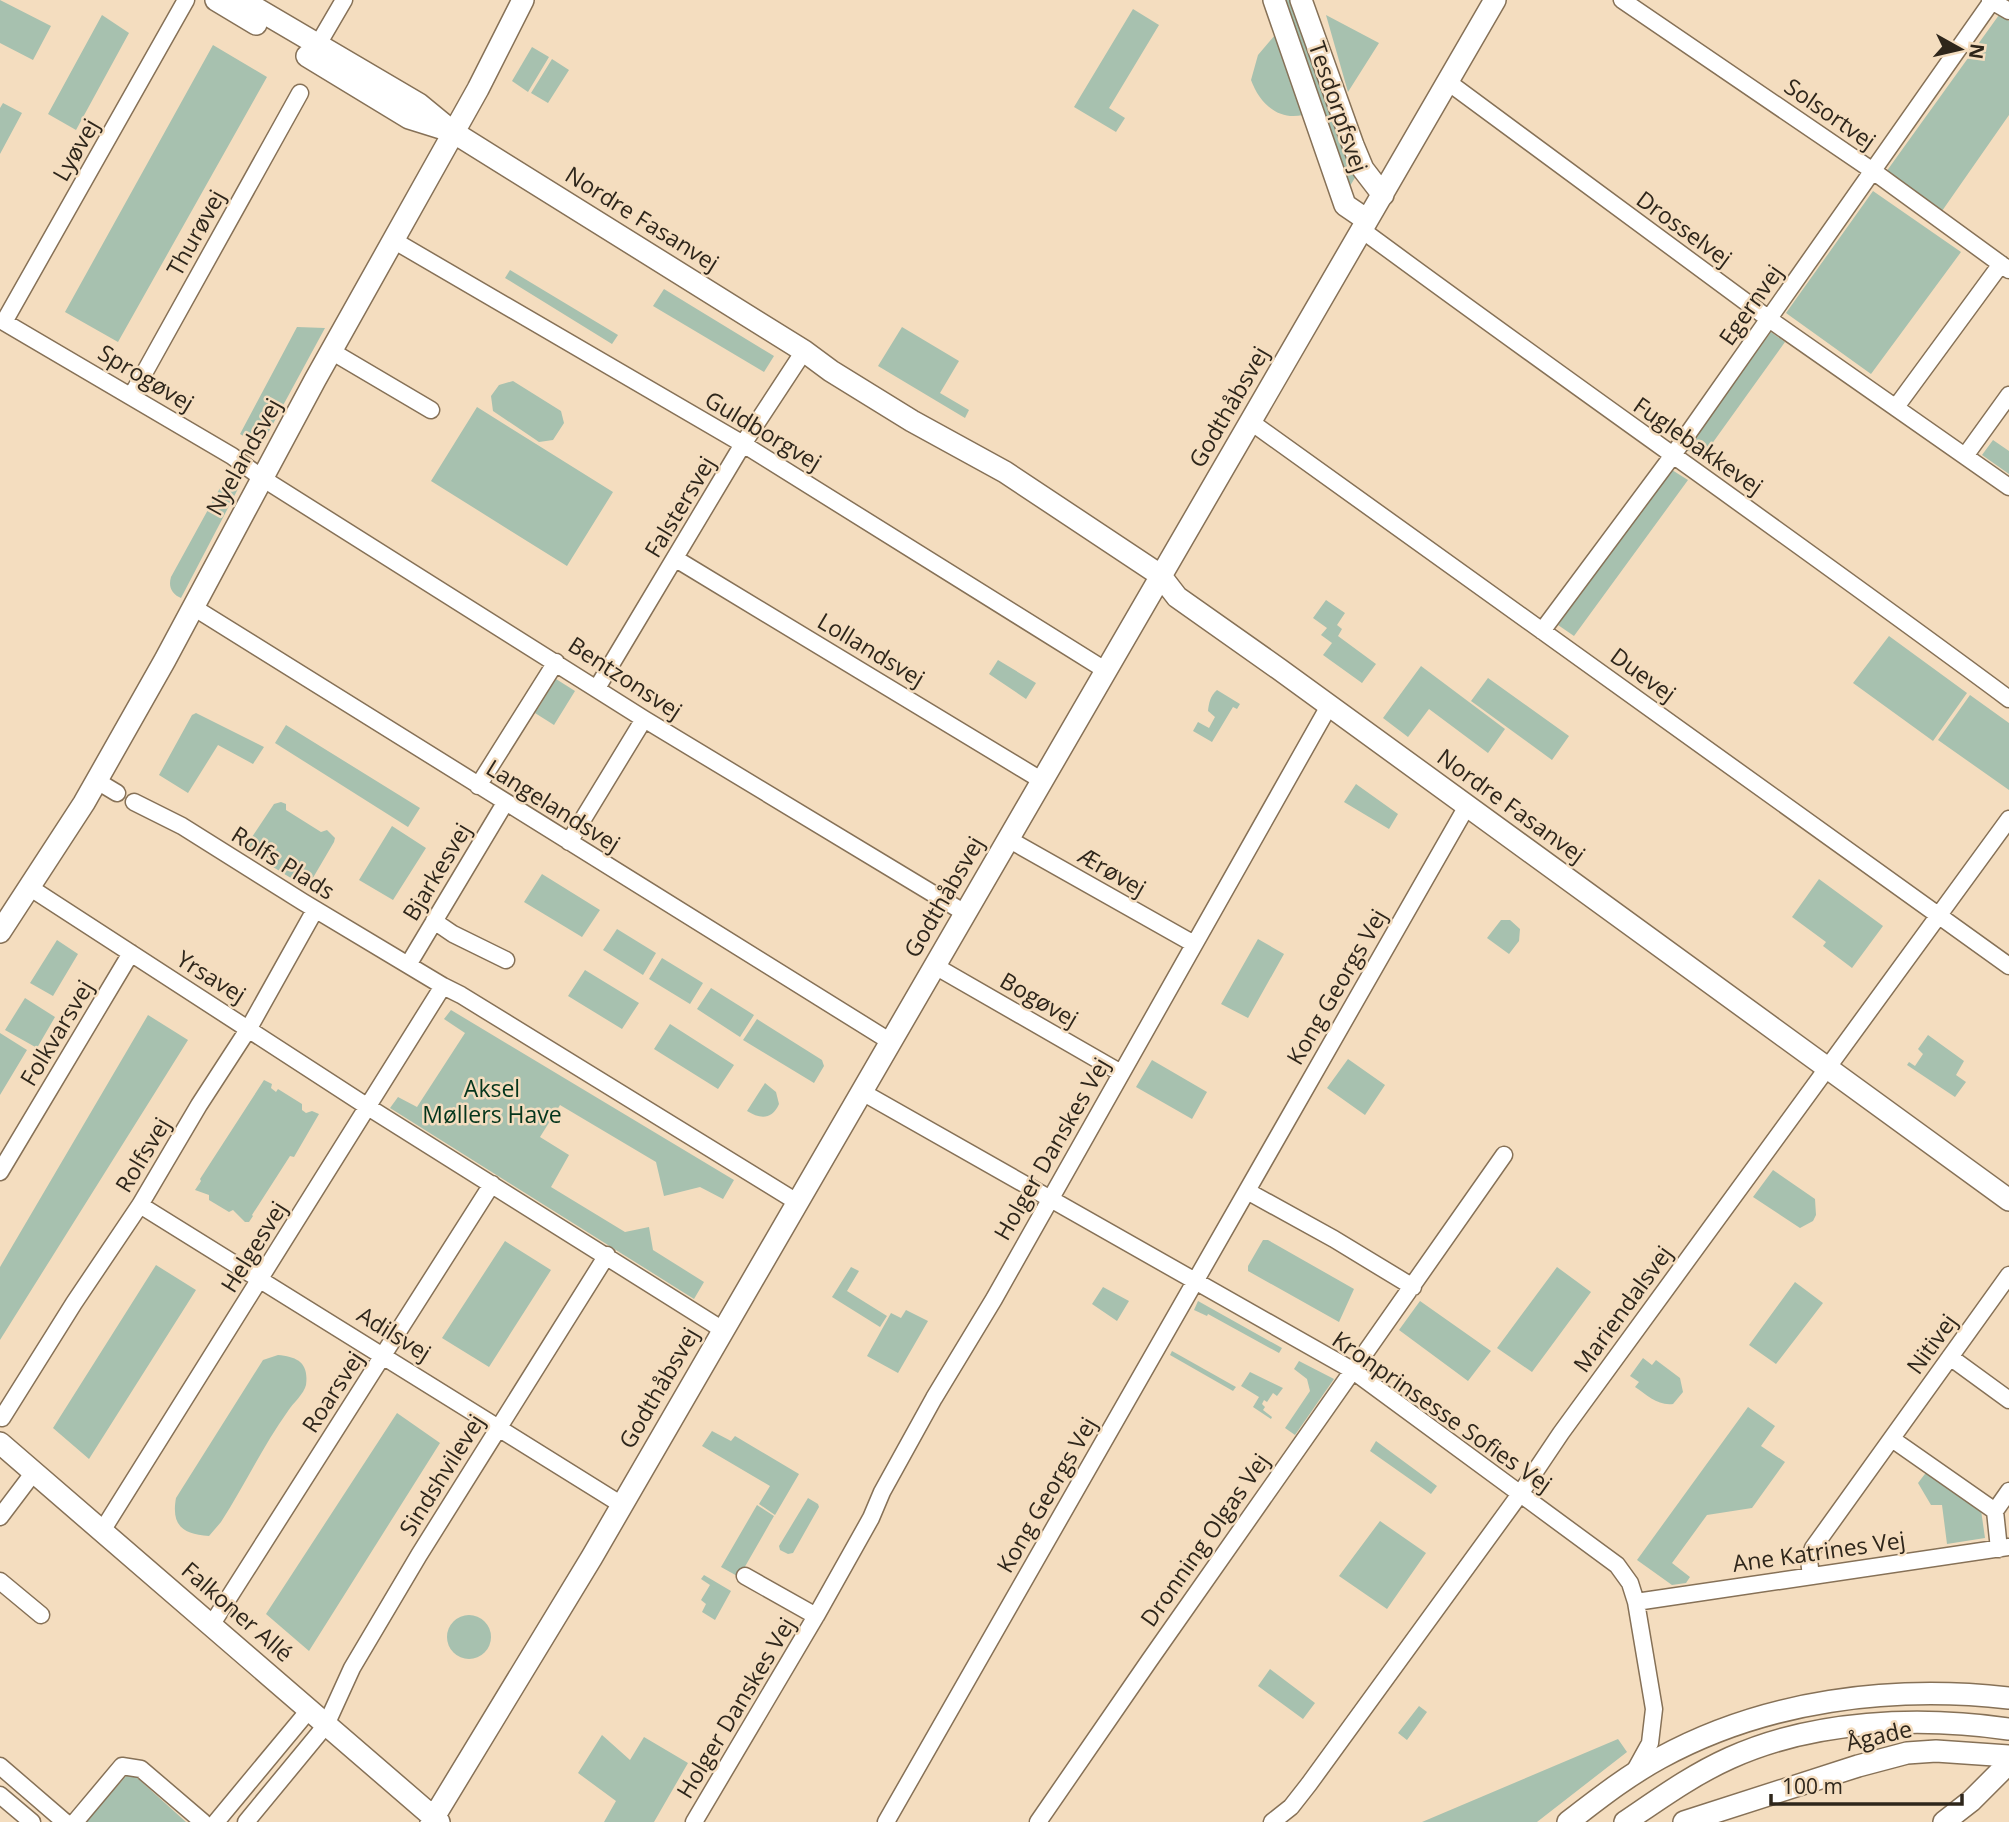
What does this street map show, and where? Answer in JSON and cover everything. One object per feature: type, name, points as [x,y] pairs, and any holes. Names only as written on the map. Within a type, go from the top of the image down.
[{"type":"street","name":"Lyøvej","points":[[4,322],[186,0]]},
{"type":"street","name":"Nordre Fasanvej","points":[[216,0],[419,104],[453,132],[804,351],[834,365],[948,433],[1160,575],[1178,598],[2009,1200]]},
{"type":"street","name":"Nordre Fasanvej","points":[[242,0],[314,51]]},
{"type":"street","points":[[314,51],[344,0]]},
{"type":"street","name":"Nyelandsvej","points":[[0,932],[97,781],[331,351],[478,89],[523,0]]},
{"type":"street","name":"Tesdorpfsvej","points":[[1274,0],[1345,205],[1364,225]]},
{"type":"street","name":"Tesdorpfsvej","points":[[1301,0],[1363,169],[1383,195]]},
{"type":"street","name":"Godthåbsvej","points":[[434,1820],[546,1636],[1495,0]]},
{"type":"street","name":"Solsortvej","points":[[1622,0],[2005,267]]},
{"type":"street","points":[[1991,1],[2009,11]]},
{"type":"street","name":"Egernvej","points":[[1542,631],[1673,455],[1991,1]]},
{"type":"street","name":"Drosselvej","points":[[1448,82],[1769,319],[2009,487]]},
{"type":"street","name":"Thurøvej","points":[[132,395],[300,93]]},
{"type":"street","name":"Fuglebakkevej","points":[[1364,225],[1540,361],[2009,698]]},
{"type":"street","name":"Guldborgvej","points":[[393,240],[743,444],[1105,670]]},
{"type":"street","points":[[1896,407],[2005,267]]},
{"type":"street","name":"Sprogøvej","points":[[4,322],[132,395],[232,456],[262,478]]},
{"type":"street","points":[[331,351],[431,410]]},
{"type":"street","name":"Falstersvej","points":[[597,688],[743,444],[804,351]]},
{"type":"street","points":[[1965,456],[2009,395]]},
{"type":"street","name":"Duevej","points":[[1251,422],[2009,966]]},
{"type":"street","name":"Bentzonsvej","points":[[262,478],[644,719],[965,913]]},
{"type":"street","name":"Lollandsvej","points":[[676,559],[1041,780]]},
{"type":"street","name":"Langelandsvej","points":[[193,607],[891,1042]]},
{"type":"street","points":[[478,786],[556,662]]},
{"type":"street","name":"Holger Danskes Vej","points":[[694,1822],[872,1518],[883,1492],[934,1398],[994,1299],[1329,706]]},
{"type":"street","points":[[569,842],[644,719]]},
{"type":"street","points":[[97,781],[117,793]]},
{"type":"street","name":"Rolfs Plads","points":[[134,802],[182,826],[408,965]]},
{"type":"street","name":"Bjarkesvej","points":[[408,965],[505,803]]},
{"type":"street","name":"Kong Georgs Vej","points":[[886,1822],[1467,806]]},
{"type":"street","name":"Mariendalsvej","points":[[1272,1822],[1291,1807],[1309,1784],[1520,1494],[1561,1433],[2009,819]]},
{"type":"street","name":"Ærøvej","points":[[1008,839],[1194,944]]},
{"type":"street","name":"Yrsavej","points":[[29,887],[369,1107]]},
{"type":"street","name":"Rolfsvej","points":[[2,1418],[74,1303],[140,1205],[249,1028],[315,909]]},
{"type":"street","points":[[434,921],[506,960]]},
{"type":"street","name":"Folkvarsvej","points":[[0,1172],[131,954]]},
{"type":"street","points":[[408,965],[797,1202]]},
{"type":"street","name":"Bogøvej","points":[[935,966],[1121,1073]]},
{"type":"street","name":"Helgesvej","points":[[102,1531],[443,986]]},
{"type":"street","name":"Kronprinsesse Sofies Vej","points":[[862,1092],[1352,1370],[1617,1565],[1630,1583],[1636,1602],[1654,1709],[1650,1743],[1634,1773]]},
{"type":"street","points":[[369,1107],[723,1330]]},
{"type":"street","name":"Dronning Olgas Vej","points":[[1038,1822],[1504,1155]]},
{"type":"street","name":"Roarsvej","points":[[212,1624],[492,1184]]},
{"type":"street","points":[[1247,1191],[1413,1287]]},
{"type":"street","name":"Adilsvej","points":[[140,1205],[622,1505]]},
{"type":"street","name":"Sindshvilevej","points":[[246,1822],[326,1725],[352,1668],[419,1555],[607,1255]]},
{"type":"street","name":"Nitivej","points":[[1811,1576],[1809,1560],[1813,1548],[2009,1275]]},
{"type":"street","points":[[1950,1357],[2009,1400]]},
{"type":"street","points":[[1892,1439],[1995,1511],[2004,1548]]},
{"type":"street","name":"Falkoner Allé","points":[[0,1443],[212,1624],[434,1820]]},
{"type":"street","points":[[0,1517],[34,1472]]},
{"type":"street","points":[[1995,1511],[2009,1491]]},
{"type":"street","name":"Ane Katrines Vej","points":[[1636,1602],[2004,1548]]},
{"type":"street","name":"Holger Danskes Vej","points":[[745,1577],[816,1616]]},
{"type":"street","points":[[0,1581],[41,1615]]},
{"type":"street","points":[[1568,1822],[1634,1773],[1661,1757],[1710,1734],[1747,1721],[1846,1699],[1923,1693],[2009,1698]]},
{"type":"street","points":[[216,1822],[309,1710]]},
{"type":"street","points":[[1625,1822],[1687,1781],[1731,1758],[1779,1741],[1849,1728],[1941,1723],[2009,1729]]},
{"type":"street","name":"Ågade","points":[[1684,1822],[1907,1753],[1936,1751],[2009,1756]]},
{"type":"street","points":[[1944,1822],[1971,1801],[2009,1763]]},
{"type":"street","points":[[0,1766],[65,1822]]},
{"type":"street","points":[[75,1822],[122,1766],[141,1769],[203,1822]]},
{"type":"street","points":[[0,1795],[32,1822]]},
{"type":"green space","points":[[0,0],[51,26],[33,60],[0,43]]},
{"type":"green space","points":[[1283,0],[1296,0],[1356,176],[1347,191]]},
{"type":"green space","points":[[1133,9],[1159,25],[1109,108],[1125,118],[1116,132],[1074,107]]},
{"type":"green space","points":[[102,15],[129,33],[76,130],[48,114]]},
{"type":"green space","points":[[1326,15],[1379,43],[1348,92]]},
{"type":"green space","points":[[1999,15],[2009,21],[2009,115],[1942,211],[1886,172]]},
{"type":"green space","points":[[1275,35],[1303,115],[1285,115],[1270,108],[1259,96],[1251,80],[1258,55]]},
{"type":"green space","points":[[213,45],[267,77],[118,342],[65,312]]},
{"type":"green space","points":[[532,47],[549,57],[528,92],[512,81]]},
{"type":"green space","points":[[552,59],[569,70],[548,103],[531,93]]},
{"type":"green space","points":[[3,103],[22,113],[0,154],[0,108]]},
{"type":"green space","points":[[1873,191],[1961,252],[1871,374],[1786,313]]},
{"type":"green space","points":[[510,270],[618,335],[612,344],[505,278]]},
{"type":"green space","points":[[664,289],[774,356],[764,372],[653,306]]},
{"type":"green space","points":[[297,327],[325,328],[261,446],[240,434]]},
{"type":"green space","points":[[902,327],[959,361],[940,393],[969,410],[965,418],[878,366]]},
{"type":"green space","points":[[1771,332],[1785,342],[1701,459],[1686,449]]},
{"type":"green space","points":[[513,381],[561,411],[564,423],[553,440],[539,442],[493,411],[491,396],[499,385]]},
{"type":"green space","points":[[477,407],[613,492],[567,566],[431,481]]},
{"type":"green space","points":[[1993,440],[2009,451],[2009,474],[1982,455]]},
{"type":"green space","points":[[1672,470],[1688,480],[1574,636],[1558,625]]},
{"type":"green space","points":[[226,477],[240,485],[181,598],[172,590],[171,577]]},
{"type":"green space","points":[[1326,600],[1345,613],[1337,625],[1342,629],[1338,636],[1376,664],[1362,683],[1323,655],[1332,643],[1321,635],[1327,628],[1313,618]]},
{"type":"green space","points":[[1889,636],[1967,693],[1933,741],[1853,683]]},
{"type":"green space","points":[[998,660],[1036,683],[1026,699],[989,674]]},
{"type":"green space","points":[[1421,666],[1505,729],[1488,753],[1429,709],[1408,737],[1383,718]]},
{"type":"green space","points":[[1488,678],[1569,736],[1552,760],[1471,701]]},
{"type":"green space","points":[[556,679],[575,691],[554,725],[535,713]]},
{"type":"green space","points":[[1217,690],[1240,704],[1237,709],[1233,707],[1212,742],[1193,731],[1198,722],[1209,728],[1215,717],[1208,711],[1209,705]]},
{"type":"green space","points":[[1970,695],[2009,723],[2009,790],[1938,740]]},
{"type":"green space","points":[[196,713],[264,747],[253,764],[218,745],[188,793],[159,775],[192,715]]},
{"type":"green space","points":[[286,725],[420,808],[408,827],[275,743]]},
{"type":"green space","points":[[1356,784],[1398,814],[1389,829],[1344,802]]},
{"type":"green space","points":[[274,804],[286,804],[286,810],[321,832],[327,830],[335,838],[307,888],[244,849]]},
{"type":"green space","points":[[392,826],[426,848],[393,900],[359,880]]},
{"type":"green space","points":[[542,874],[600,910],[582,937],[524,902]]},
{"type":"green space","points":[[1819,879],[1883,926],[1852,968],[1823,946],[1826,942],[1792,917]]},
{"type":"green space","points":[[1501,920],[1510,920],[1520,929],[1519,941],[1509,954],[1487,938]]},
{"type":"green space","points":[[617,929],[656,953],[643,975],[603,950]]},
{"type":"green space","points":[[1258,939],[1284,954],[1248,1018],[1221,1004]]},
{"type":"green space","points":[[57,940],[78,954],[53,996],[30,983]]},
{"type":"green space","points":[[662,958],[703,983],[690,1004],[649,979]]},
{"type":"green space","points":[[585,970],[639,1003],[622,1029],[568,996]]},
{"type":"green space","points":[[711,988],[754,1015],[740,1037],[697,1009]]},
{"type":"green space","points":[[25,998],[55,1017],[37,1048],[5,1030]]},
{"type":"green space","name":"Aksel Møllers Have","points":[[451,1010],[734,1180],[723,1199],[700,1187],[664,1196],[656,1162],[560,1105],[540,1137],[569,1155],[551,1187],[625,1232],[649,1227],[653,1250],[704,1282],[694,1299],[390,1108],[398,1097],[417,1107],[465,1033],[444,1019]]},
{"type":"green space","points":[[148,1015],[188,1040],[0,1340],[0,1267]]},
{"type":"green space","points":[[757,1019],[822,1060],[824,1066],[814,1083],[743,1040]]},
{"type":"green space","points":[[670,1024],[734,1065],[718,1089],[654,1049]]},
{"type":"green space","points":[[0,1033],[27,1050],[0,1095]]},
{"type":"green space","points":[[1928,1035],[1964,1061],[1956,1075],[1966,1082],[1955,1097],[1907,1065],[1909,1062],[1915,1066],[1923,1054],[1918,1049]]},
{"type":"green space","points":[[1348,1059],[1385,1085],[1365,1115],[1327,1088]]},
{"type":"green space","points":[[1152,1060],[1207,1092],[1192,1119],[1136,1087]]},
{"type":"green space","points":[[264,1080],[272,1084],[271,1088],[276,1092],[278,1089],[302,1104],[302,1110],[306,1113],[312,1111],[319,1114],[294,1157],[290,1156],[249,1222],[245,1222],[233,1210],[229,1212],[209,1200],[209,1195],[195,1190]]},
{"type":"green space","points":[[765,1083],[776,1092],[779,1104],[773,1113],[761,1117],[747,1111]]},
{"type":"green space","points":[[1773,1170],[1815,1199],[1816,1215],[1813,1221],[1800,1228],[1753,1197]]},
{"type":"green space","points":[[1263,1240],[1268,1240],[1354,1289],[1339,1322],[1248,1271],[1248,1266]]},
{"type":"green space","points":[[505,1241],[551,1270],[489,1367],[442,1338]]},
{"type":"green space","points":[[156,1265],[196,1290],[89,1459],[53,1428]]},
{"type":"green space","points":[[851,1267],[859,1271],[847,1291],[887,1316],[880,1327],[832,1297]]},
{"type":"green space","points":[[1557,1267],[1591,1292],[1532,1372],[1497,1348]]},
{"type":"green space","points":[[1795,1282],[1823,1303],[1776,1364],[1749,1345]]},
{"type":"green space","points":[[1103,1287],[1129,1301],[1117,1321],[1092,1304]]},
{"type":"green space","points":[[1198,1301],[1282,1348],[1279,1353],[1208,1314],[1207,1316],[1194,1310]]},
{"type":"green space","points":[[1420,1301],[1491,1351],[1468,1381],[1399,1330]]},
{"type":"green space","points":[[906,1310],[928,1321],[898,1373],[867,1356],[891,1313],[901,1318]]},
{"type":"green space","points":[[1172,1351],[1236,1387],[1233,1391],[1170,1355]]},
{"type":"green space","points":[[278,1355],[300,1362],[306,1371],[305,1388],[270,1438],[221,1522],[209,1536],[186,1530],[177,1522],[176,1498],[263,1360]]},
{"type":"green space","points":[[1643,1358],[1652,1365],[1656,1360],[1680,1378],[1683,1392],[1673,1404],[1658,1402],[1635,1387],[1639,1382],[1630,1376]]},
{"type":"green space","points":[[1299,1361],[1334,1379],[1295,1435],[1285,1428],[1310,1391],[1307,1379],[1294,1369]]},
{"type":"green space","points":[[1250,1372],[1283,1388],[1277,1396],[1273,1393],[1267,1402],[1264,1400],[1262,1404],[1265,1407],[1263,1410],[1271,1419],[1253,1407],[1259,1397],[1241,1386]]},
{"type":"green space","points":[[1748,1407],[1775,1426],[1761,1446],[1785,1462],[1752,1508],[1707,1515],[1672,1563],[1690,1577],[1686,1583],[1672,1585],[1637,1560]]},
{"type":"green space","points":[[397,1413],[440,1443],[309,1651],[266,1614]]},
{"type":"green space","points":[[712,1431],[731,1441],[735,1436],[799,1474],[775,1515],[759,1504],[770,1486],[702,1446]]},
{"type":"green space","points":[[1376,1441],[1437,1486],[1431,1494],[1370,1451]]},
{"type":"green space","points":[[1928,1470],[1981,1510],[1985,1538],[1947,1544],[1942,1505],[1931,1505],[1918,1483]]},
{"type":"green space","points":[[808,1498],[819,1507],[793,1553],[788,1554],[780,1550],[779,1546]]},
{"type":"green space","points":[[757,1505],[774,1516],[739,1577],[721,1567]]},
{"type":"green space","points":[[1380,1521],[1426,1553],[1387,1609],[1339,1576]]},
{"type":"green space","points":[[704,1575],[731,1591],[715,1620],[702,1612],[706,1604],[701,1600],[710,1585],[701,1579]]},
{"type":"green space","points":[[469,1615],[484,1622],[491,1637],[484,1652],[469,1659],[454,1652],[447,1637],[454,1622]]},
{"type":"green space","points":[[1270,1669],[1315,1703],[1303,1719],[1258,1686]]},
{"type":"green space","points":[[1419,1706],[1427,1712],[1407,1740],[1398,1733]]},
{"type":"green space","points":[[602,1735],[630,1760],[644,1737],[688,1763],[654,1822],[604,1822],[616,1801],[578,1773]]},
{"type":"green space","points":[[1618,1739],[1627,1752],[1537,1822],[1422,1822]]},
{"type":"green space","points":[[128,1774],[133,1774],[186,1822],[85,1822]]}]
